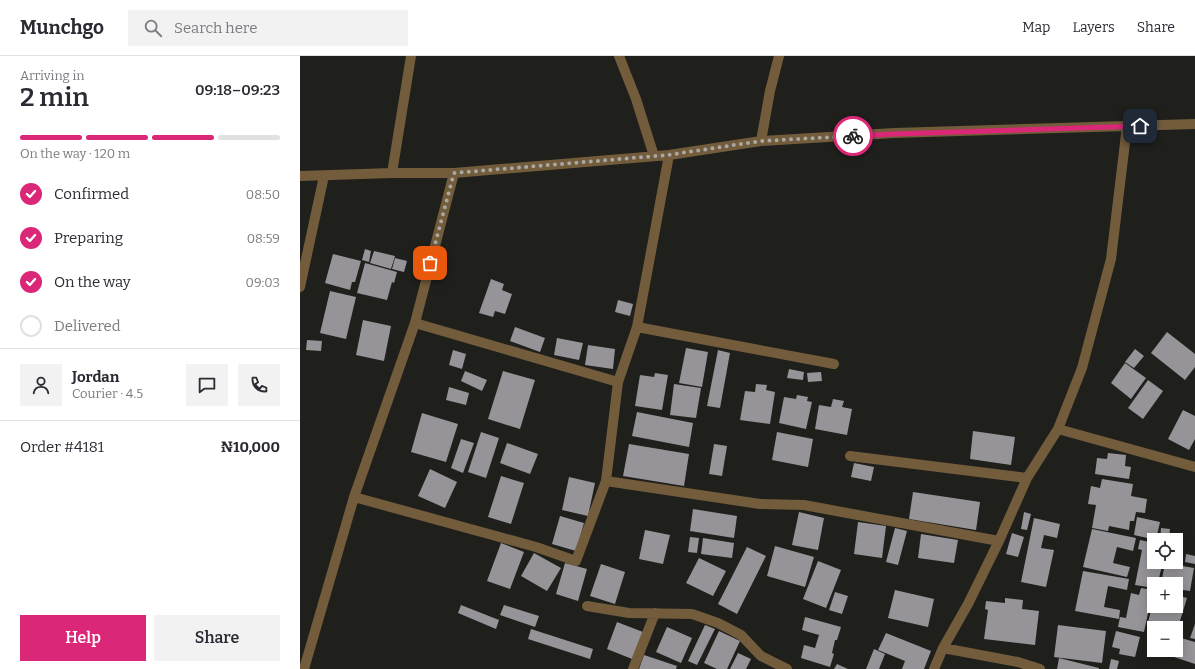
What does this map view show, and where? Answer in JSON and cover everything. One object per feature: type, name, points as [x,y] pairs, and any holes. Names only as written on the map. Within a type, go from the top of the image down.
[{"type":"street","points":[[392,173],[411,56]]},
{"type":"street","points":[[619,56],[636,99],[654,156]]},
{"type":"street","points":[[761,141],[778,56]]},
{"type":"street","points":[[300,176],[392,173],[454,173],[668,155],[761,141],[894,134],[1195,124]]},
{"type":"street","points":[[934,669],[943,648],[968,604],[999,541],[1027,478],[1058,429],[1082,368],[1111,259],[1127,126]]},
{"type":"street","points":[[354,497],[536,547],[576,561],[606,481],[618,382],[636,327],[668,155]]},
{"type":"street","points":[[304,669],[354,497],[415,323],[454,173]]},
{"type":"street","points":[[300,287],[324,176]]},
{"type":"street","points":[[415,323],[618,382]]},
{"type":"street","points":[[636,327],[834,364]]},
{"type":"street","points":[[1058,429],[1195,467]]},
{"type":"street","points":[[850,456],[1027,478]]},
{"type":"street","points":[[606,481],[760,504],[804,505],[999,541]]},
{"type":"street","points":[[586,606],[629,613],[692,614],[718,623],[741,635],[761,656],[787,669]]},
{"type":"street","points":[[633,669],[655,613]]},
{"type":"street","points":[[943,648],[1018,662],[1040,669]]},
{"type":"building","points":[[365,249],[371,251],[369,262],[362,260]]},
{"type":"building","points":[[374,251],[395,256],[391,269],[370,263]]},
{"type":"building","points":[[333,254],[361,261],[355,282],[352,282],[350,290],[325,283]]},
{"type":"building","points":[[395,258],[407,261],[404,272],[392,269]]},
{"type":"building","points":[[365,263],[397,272],[394,283],[392,282],[387,300],[357,293]]},
{"type":"building","points":[[491,279],[504,284],[502,290],[512,294],[505,314],[495,311],[493,317],[479,313]]},
{"type":"building","points":[[330,291],[356,297],[346,339],[320,333]]},
{"type":"building","points":[[618,300],[633,304],[630,316],[615,312]]},
{"type":"building","points":[[363,320],[391,326],[384,361],[356,355]]},
{"type":"building","points":[[515,327],[545,338],[540,352],[510,341]]},
{"type":"building","points":[[1167,332],[1195,354],[1195,367],[1185,380],[1151,353]]},
{"type":"building","points":[[557,338],[583,343],[579,360],[554,355]]},
{"type":"building","points":[[307,340],[322,341],[321,351],[306,350]]},
{"type":"building","points":[[588,345],[615,349],[613,369],[585,365]]},
{"type":"building","points":[[686,348],[708,352],[702,387],[679,383]]},
{"type":"building","points":[[1135,349],[1144,356],[1134,368],[1125,362]]},
{"type":"building","points":[[453,350],[466,354],[462,369],[449,365]]},
{"type":"building","points":[[718,350],[730,353],[720,408],[707,406]]},
{"type":"building","points":[[1125,363],[1146,378],[1131,399],[1111,383]]},
{"type":"building","points":[[789,369],[804,372],[803,380],[787,378]]},
{"type":"building","points":[[465,371],[487,380],[482,391],[461,381]]},
{"type":"building","points":[[503,371],[535,380],[520,429],[488,419]]},
{"type":"building","points":[[821,372],[822,381],[808,382],[807,373]]},
{"type":"building","points":[[655,373],[668,375],[662,410],[635,406],[640,375],[654,377]]},
{"type":"building","points":[[1148,380],[1163,391],[1143,419],[1128,408]]},
{"type":"building","points":[[674,384],[701,388],[696,418],[670,415]]},
{"type":"building","points":[[756,384],[767,385],[766,390],[775,392],[770,424],[740,420],[745,391],[755,392]]},
{"type":"building","points":[[449,387],[469,393],[466,405],[446,400]]},
{"type":"building","points":[[797,395],[808,397],[807,401],[812,402],[806,429],[779,423],[784,397],[796,399]]},
{"type":"building","points":[[833,399],[844,401],[842,407],[852,409],[847,435],[815,429],[819,405],[831,407]]},
{"type":"building","points":[[1183,410],[1195,416],[1195,439],[1189,450],[1168,439]]},
{"type":"building","points":[[637,412],[693,423],[689,447],[632,436]]},
{"type":"building","points":[[422,413],[458,424],[446,462],[411,452]]},
{"type":"building","points":[[973,431],[1015,437],[1011,465],[970,459]]},
{"type":"building","points":[[481,432],[499,438],[486,478],[468,472]]},
{"type":"building","points":[[777,432],[813,439],[808,467],[772,460]]},
{"type":"building","points":[[461,439],[474,443],[463,473],[451,468]]},
{"type":"building","points":[[507,443],[538,454],[530,474],[500,463]]},
{"type":"building","points":[[629,444],[689,454],[684,486],[623,476]]},
{"type":"building","points":[[714,444],[727,446],[722,476],[709,474]]},
{"type":"building","points":[[1108,453],[1126,455],[1125,466],[1131,467],[1129,479],[1095,474],[1097,458],[1107,459]]},
{"type":"building","points":[[854,463],[874,467],[871,481],[851,477]]},
{"type":"building","points":[[430,469],[457,482],[445,508],[418,496]]},
{"type":"building","points":[[501,476],[524,483],[511,524],[488,517]]},
{"type":"building","points":[[569,477],[595,483],[588,516],[562,510]]},
{"type":"building","points":[[1102,479],[1133,484],[1131,496],[1147,499],[1145,513],[1136,512],[1134,521],[1130,521],[1129,530],[1109,526],[1108,531],[1092,528],[1096,505],[1088,504],[1091,486],[1100,488]]},
{"type":"building","points":[[913,492],[980,502],[976,530],[909,519]]},
{"type":"building","points":[[693,509],[737,516],[734,538],[690,531]]},
{"type":"building","points":[[799,512],[824,518],[818,550],[792,545]]},
{"type":"building","points":[[1024,512],[1031,514],[1027,530],[1021,529]]},
{"type":"building","points":[[560,516],[584,523],[576,551],[552,544]]},
{"type":"building","points":[[1137,517],[1160,522],[1158,533],[1147,533],[1147,538],[1134,535]]},
{"type":"building","points":[[1034,518],[1060,524],[1057,538],[1044,535],[1041,548],[1054,550],[1046,587],[1021,582]]},
{"type":"building","points":[[858,522],[886,526],[882,558],[854,554]]},
{"type":"building","points":[[895,528],[907,531],[898,565],[886,562]]},
{"type":"building","points":[[1161,528],[1170,529],[1170,533],[1161,533]]},
{"type":"building","points":[[1092,529],[1136,538],[1133,551],[1117,547],[1113,563],[1130,567],[1127,577],[1083,567]]},
{"type":"building","points":[[645,530],[670,535],[663,564],[639,559]]},
{"type":"building","points":[[1012,533],[1024,537],[1018,557],[1006,554]]},
{"type":"building","points":[[921,534],[958,540],[954,563],[918,558]]},
{"type":"building","points":[[690,537],[699,538],[697,553],[688,552]]},
{"type":"building","points":[[703,538],[734,543],[732,558],[701,554]]},
{"type":"building","points":[[1140,540],[1147,542],[1147,569],[1161,569],[1159,577],[1147,577],[1147,587],[1135,585],[1142,550],[1138,549]]},
{"type":"building","points":[[501,543],[524,552],[510,589],[487,581]]},
{"type":"building","points":[[775,546],[814,557],[805,587],[767,576]]},
{"type":"building","points":[[747,547],[766,556],[737,614],[718,604]]},
{"type":"building","points":[[534,553],[561,568],[547,591],[521,576]]},
{"type":"building","points":[[1186,554],[1195,556],[1195,564],[1185,562]]},
{"type":"building","points":[[699,558],[726,571],[713,596],[686,583]]},
{"type":"building","points":[[818,561],[841,570],[826,608],[803,599]]},
{"type":"building","points":[[565,563],[587,569],[578,601],[556,594]]},
{"type":"building","points":[[601,564],[625,572],[615,604],[590,596]]},
{"type":"building","points":[[1183,566],[1194,568],[1190,591],[1183,590],[1183,577],[1162,577],[1164,569],[1183,569]]},
{"type":"building","points":[[1083,571],[1129,579],[1127,590],[1108,586],[1104,607],[1120,610],[1119,619],[1075,611]]},
{"type":"building","points":[[1141,588],[1147,589],[1148,613],[1144,632],[1118,627],[1120,617],[1126,618],[1131,593],[1139,595]]},
{"type":"building","points":[[895,590],[934,599],[928,627],[888,618]]},
{"type":"building","points":[[835,592],[848,596],[842,614],[829,610]]},
{"type":"building","points":[[1183,597],[1187,598],[1183,611]]},
{"type":"building","points":[[1005,598],[1023,600],[1022,609],[1039,611],[1035,645],[984,639],[988,610],[985,609],[986,601],[1005,603]]},
{"type":"building","points":[[461,605],[499,620],[496,629],[458,613]]},
{"type":"building","points":[[504,605],[539,616],[535,627],[500,615]]},
{"type":"building","points":[[1150,613],[1182,613],[1180,621],[1148,621]]},
{"type":"building","points":[[805,617],[841,627],[837,640],[835,640],[832,653],[834,654],[830,667],[801,658],[804,645],[815,648],[819,635],[802,630]]},
{"type":"building","points":[[617,622],[643,632],[632,659],[607,649]]},
{"type":"building","points":[[1195,624],[1195,639],[1190,638]]},
{"type":"building","points":[[705,625],[715,629],[697,665],[688,661]]},
{"type":"building","points":[[1058,625],[1106,631],[1102,663],[1054,657]]},
{"type":"building","points":[[667,627],[692,638],[681,663],[656,652]]},
{"type":"building","points":[[531,629],[593,649],[590,659],[528,639]]},
{"type":"building","points":[[719,631],[740,641],[727,669],[717,669],[704,663]]},
{"type":"building","points":[[1116,631],[1140,637],[1135,657],[1119,654],[1120,649],[1112,647]]},
{"type":"building","points":[[886,633],[931,651],[924,669],[902,669],[905,661],[878,650]]},
{"type":"building","points":[[1183,639],[1195,642],[1195,664],[1174,657],[1183,657]]},
{"type":"building","points":[[874,649],[885,654],[879,669],[866,669]]},
{"type":"building","points":[[738,653],[751,659],[746,669],[730,669]]},
{"type":"building","points":[[644,655],[677,666],[676,669],[639,669]]},
{"type":"building","points":[[1059,658],[1099,668],[1099,669],[1057,669]]},
{"type":"building","points":[[1111,659],[1119,661],[1117,669],[1109,669]]},
{"type":"building","points":[[837,664],[848,669],[834,669]]},
{"type":"way so far","points":[[430,263],[454,173],[668,155],[761,141],[853,136]]},
{"type":"route","points":[[853,136],[1140,126]]}]
